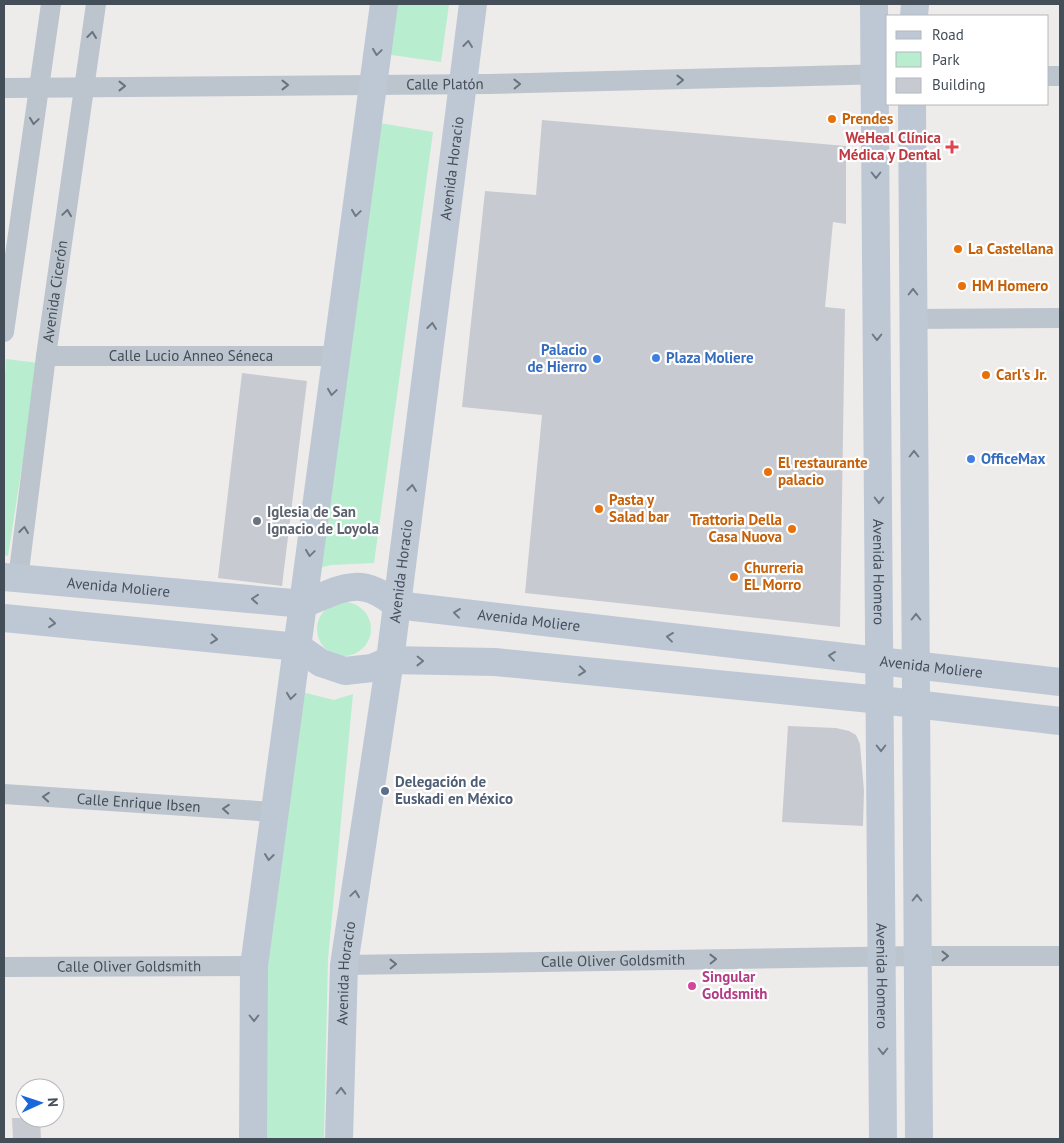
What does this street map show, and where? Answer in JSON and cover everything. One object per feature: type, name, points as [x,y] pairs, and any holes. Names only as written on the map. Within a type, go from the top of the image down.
[{"type":"street","points":[[4,332],[51,4]]},
{"type":"street","name":"Avenida Cicerón","points":[[11,578],[46,356],[96,4]]},
{"type":"street","points":[[253,1139],[254,966],[384,4]]},
{"type":"street","name":"Avenida Horacio","points":[[340,1139],[344,965],[390,660],[473,4]]},
{"type":"street","name":"Avenida Homero","points":[[874,4],[881,74],[880,700],[883,1139]]},
{"type":"street","name":"Calle Platón","points":[[4,88],[463,85],[881,74]]},
{"type":"street","points":[[912,105],[919,1139]]},
{"type":"street","points":[[913,319],[1060,318]]},
{"type":"street","name":"Calle Lucio Anneo Séneca","points":[[46,356],[337,356]]},
{"type":"street","name":"Avenida Moliere","points":[[11,578],[304,604],[331,590],[355,587],[380,594],[396,606],[1060,682]]},
{"type":"street","points":[[4,618],[298,647],[321,663],[346,671],[372,668],[390,660],[495,662],[880,700],[1060,721]]},
{"type":"street","name":"Calle Enrique Ibsen","points":[[4,794],[274,812]]},
{"type":"street","name":"Calle Oliver Goldsmith","points":[[344,965],[883,956],[1060,956]]},
{"type":"street","name":"Calle Oliver Goldsmith","points":[[4,967],[254,966]]},
{"type":"green space","points":[[392,4],[449,4],[441,62],[385,54]]},
{"type":"green space","points":[[374,122],[433,132],[374,563],[331,565],[314,569]]},
{"type":"green space","points":[[6,359],[38,363],[8,556],[4,555],[4,394]]},
{"type":"green space","points":[[339,602],[349,602],[359,606],[367,614],[371,629],[367,644],[359,652],[349,656],[339,656],[329,652],[321,644],[317,634],[317,624],[321,614],[329,606]]},
{"type":"green space","points":[[298,691],[334,700],[353,694],[328,959],[324,1138],[263,1139],[260,975]]},
{"type":"building","name":"Plaza Moliere","points":[[542,120],[846,146],[846,224],[833,222],[825,307],[845,309],[840,627],[525,593],[542,415],[462,407],[485,191],[536,195]]},
{"type":"building","name":"Iglesia de San Ignacio de Loyola","points":[[242,373],[307,381],[282,586],[218,578]]},
{"type":"building","points":[[788,726],[836,728],[856,735],[860,744],[864,791],[863,826],[782,822]]},
{"type":"building","points":[[12,1118],[15,1118],[15,1128],[40,1128],[41,1139],[13,1139]]},
{"type":"place","name":"Prendes","points":[[832,119]]},
{"type":"place","name":"WeHeal Clínica Médica y Dental","points":[[952,147]]},
{"type":"place","name":"La Castellana","points":[[958,249]]},
{"type":"place","name":"HM Homero","points":[[962,286]]},
{"type":"place","name":"Plaza Moliere","points":[[656,358]]},
{"type":"place","name":"Palacio de Hierro","points":[[597,359]]},
{"type":"place","name":"Carl's Jr.","points":[[986,375]]},
{"type":"place","name":"OfficeMax","points":[[971,459]]},
{"type":"place","name":"El restaurante palacio","points":[[768,472]]},
{"type":"place","name":"Pasta y Salad bar","points":[[599,509]]},
{"type":"place","name":"Iglesia de San Ignacio de Loyola","points":[[257,521]]},
{"type":"place","name":"Trattoria Della Casa Nuova","points":[[792,529]]},
{"type":"place","name":"Churreria EL Morro","points":[[734,577]]},
{"type":"place","name":"Delegación de Euskadi en México","points":[[385,791]]},
{"type":"place","name":"Singular Goldsmith","points":[[692,986]]}]
